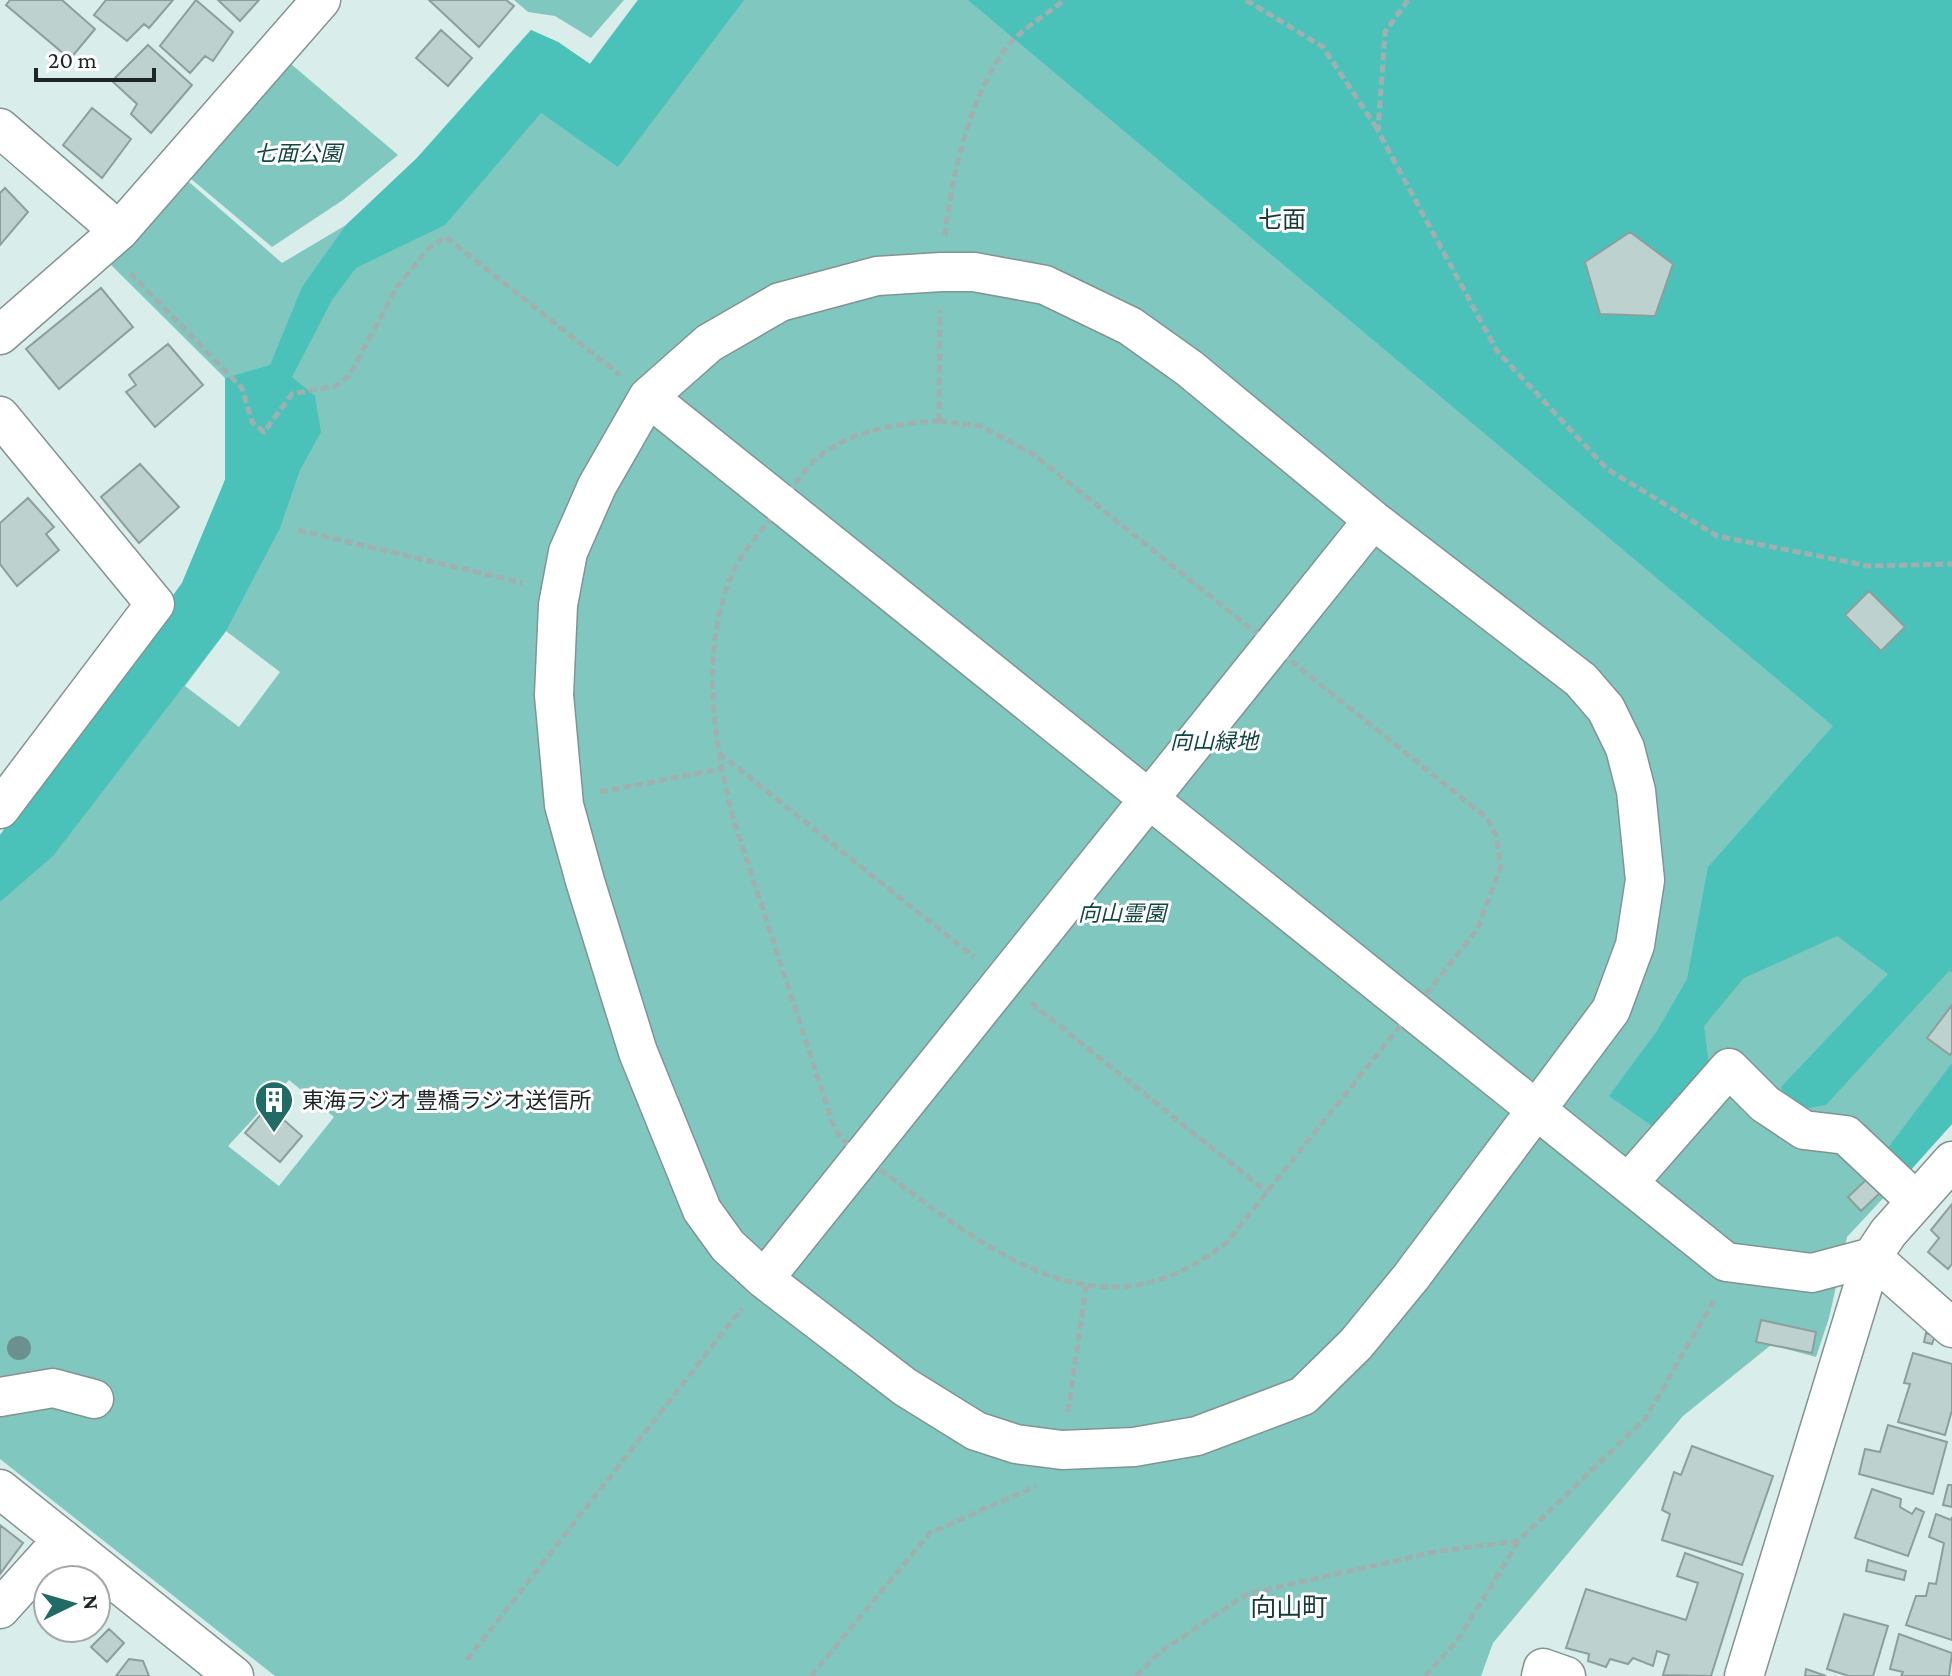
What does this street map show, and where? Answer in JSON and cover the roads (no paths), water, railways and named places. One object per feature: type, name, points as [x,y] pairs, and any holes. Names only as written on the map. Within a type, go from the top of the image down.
[{"type":"street","points":[[0,335],[112,239],[321,0]]},
{"type":"street","points":[[0,128],[112,239]]},
{"type":"street","points":[[974,272],[1045,285],[1130,326],[1189,368],[1373,520],[1581,680],[1606,709],[1625,748],[1636,791],[1645,880],[1635,945],[1611,1010],[1411,1277],[1356,1344],[1303,1396],[1197,1436],[1134,1447],[1062,1450],[1016,1444],[976,1431],[905,1387],[764,1279],[728,1246],[702,1210],[638,1052],[563,799],[554,695],[560,592],[568,552],[597,486],[648,397],[709,343],[780,302],[877,276],[974,272]]},
{"type":"street","points":[[648,397],[1726,1262],[1812,1273],[1872,1257]]},
{"type":"street","points":[[0,416],[155,604],[0,809]]},
{"type":"street","points":[[764,1279],[1373,520]]},
{"type":"street","points":[[1629,1182],[1729,1068],[1765,1104],[1804,1130],[1846,1135],[1916,1201]]},
{"type":"street","points":[[1744,1676],[1872,1257],[1952,1161]]},
{"type":"street","points":[[1872,1257],[1952,1328]]},
{"type":"street","points":[[0,1397],[53,1388],[94,1399]]},
{"type":"street","points":[[0,1489],[234,1676]]},
{"type":"street","points":[[0,1609],[63,1539]]},
{"type":"street","points":[[1541,1676],[1543,1668],[1566,1676]]},
{"type":"place","name":"東海ラジオ 豊橋ラジオ送信所","points":[[274,1134]]},
{"type":"district","name":"七面","points":[[1282,220]]},
{"type":"district","name":"向山町","points":[[1289,1607]]},
{"type":"park label","name":"七面公園","points":[[298,153]]},
{"type":"park label","name":"向山緑地","points":[[1214,741]]},
{"type":"park label","name":"向山霊園","points":[[1122,913]]}]
